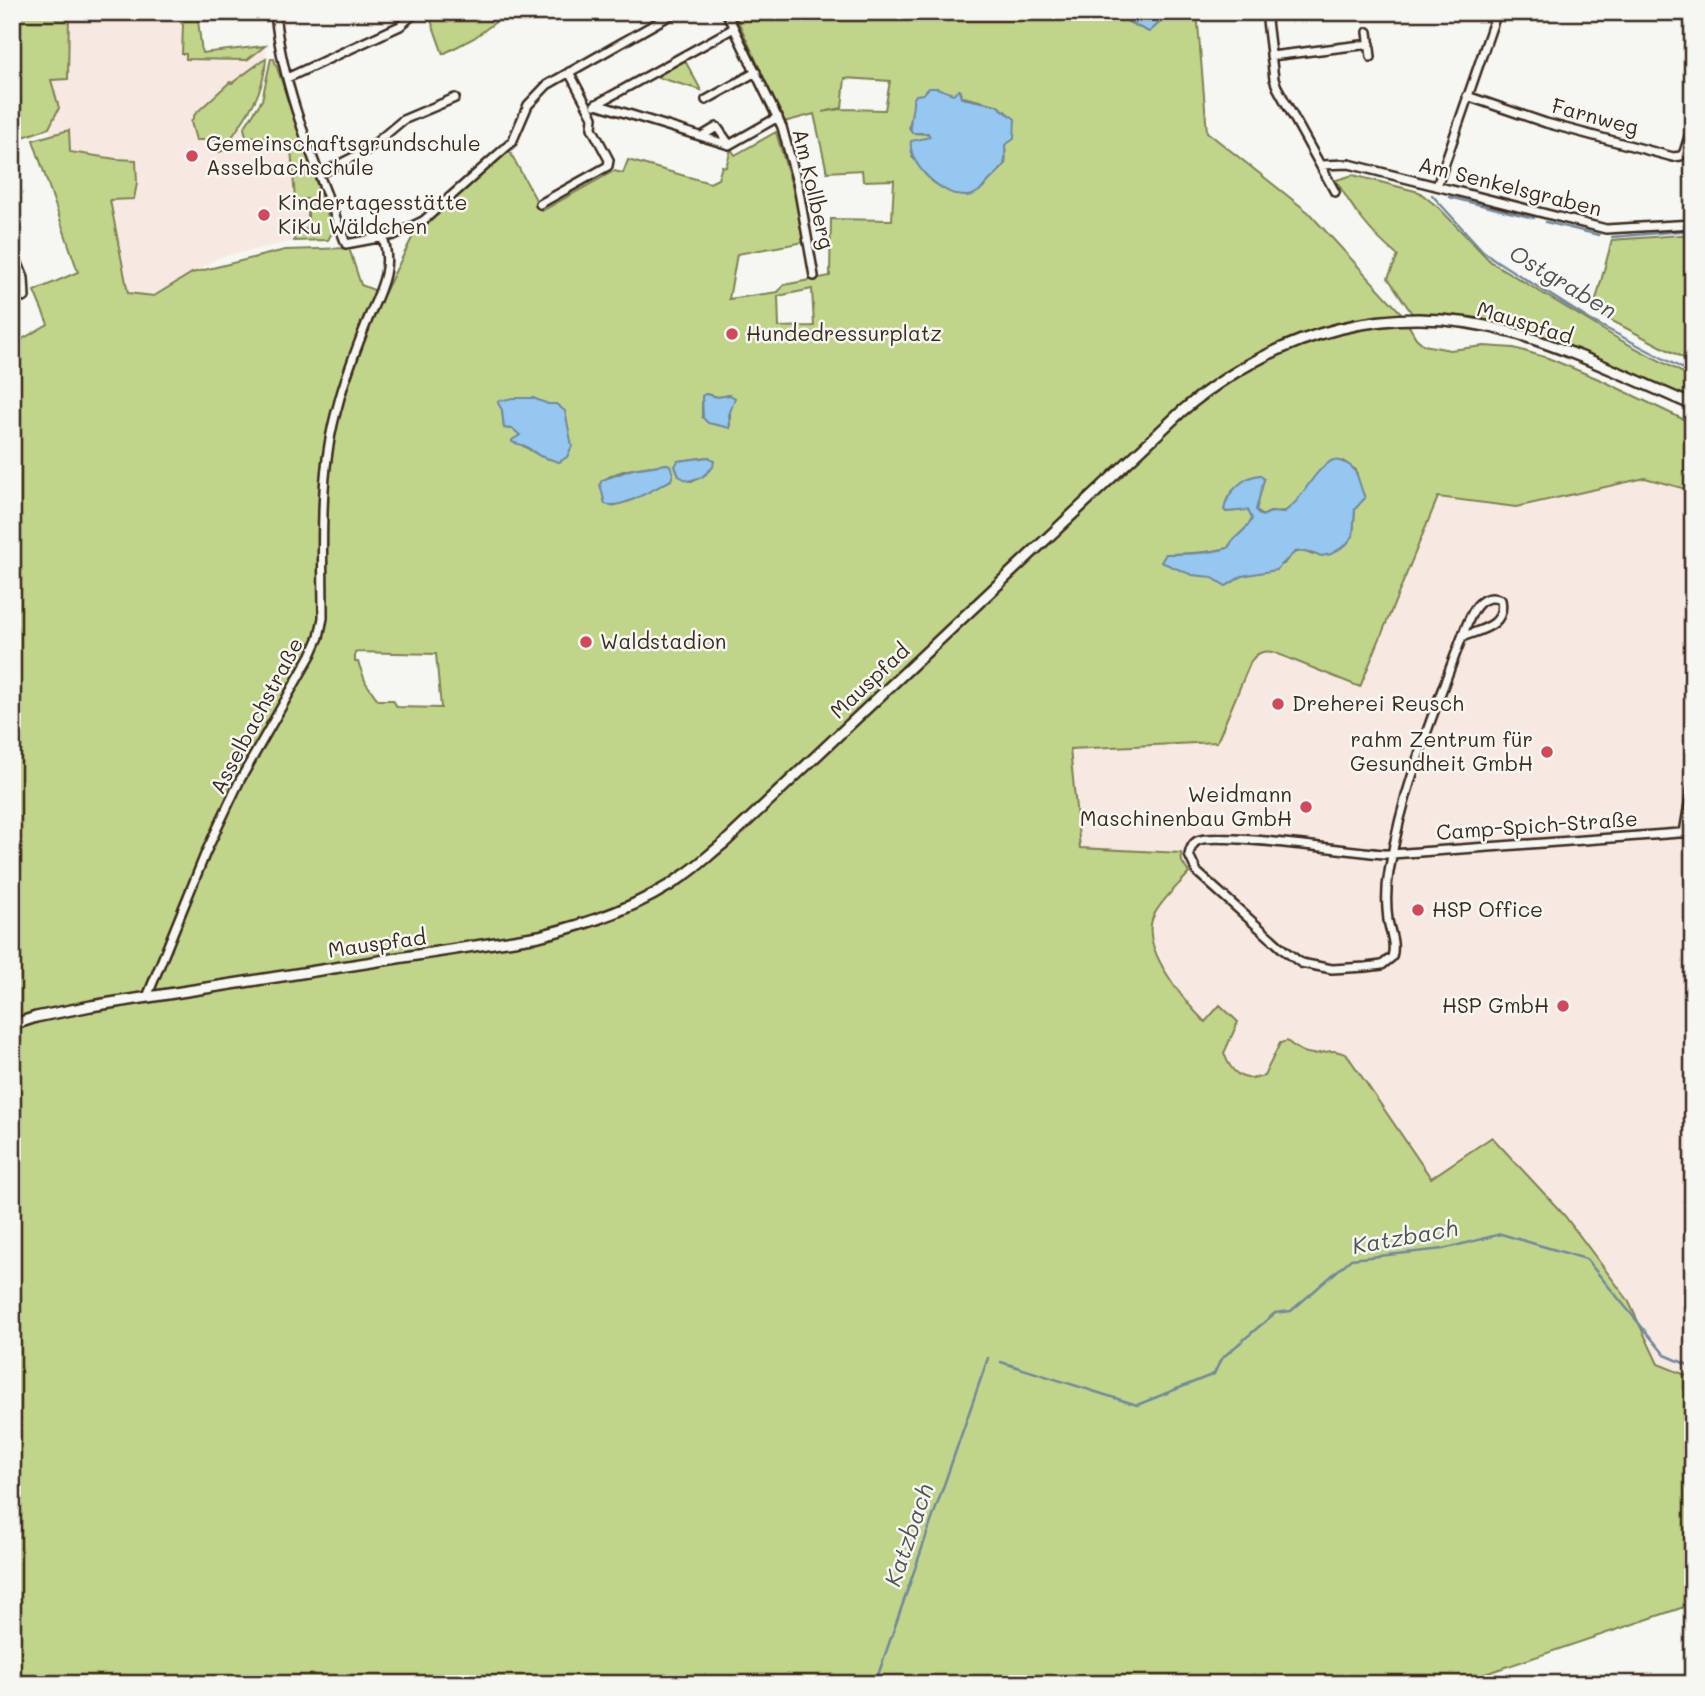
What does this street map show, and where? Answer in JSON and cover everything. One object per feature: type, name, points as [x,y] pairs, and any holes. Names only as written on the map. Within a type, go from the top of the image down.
[{"type":"street","points":[[275,12],[278,47],[287,78],[346,244],[383,238],[405,231],[423,220],[512,142],[523,114],[535,96],[547,85],[676,12]]},
{"type":"street","points":[[287,78],[400,26],[416,12]]},
{"type":"street","name":"Am Kollberg","points":[[726,12],[778,117],[798,186],[814,276]]},
{"type":"street","points":[[1266,12],[1270,56],[1277,88],[1335,191]]},
{"type":"street","points":[[1437,186],[1497,12]]},
{"type":"street","points":[[1680,12],[1693,16]]},
{"type":"street","points":[[592,106],[734,28]]},
{"type":"street","points":[[1368,32],[1371,57]]},
{"type":"street","points":[[1270,56],[1370,44]]},
{"type":"street","points":[[540,204],[608,166],[609,160],[592,128],[592,106],[569,72]]},
{"type":"street","points":[[706,100],[756,72]]},
{"type":"street","name":"Farnweg","points":[[1467,96],[1546,123],[1673,157],[1681,156],[1684,152],[1693,124]]},
{"type":"street","points":[[320,174],[367,150],[403,120],[455,98]]},
{"type":"street","points":[[592,106],[729,145],[778,117]]},
{"type":"street","points":[[702,136],[717,127],[729,145]]},
{"type":"street","name":"Am Senkelsgraben","points":[[1320,165],[1349,164],[1606,229],[1693,224]]},
{"type":"street","name":"Asselbachstraße","points":[[147,997],[206,852],[240,780],[312,655],[319,637],[323,618],[325,489],[332,429],[341,392],[384,284],[388,257],[383,238]]},
{"type":"street","points":[[12,249],[24,278],[25,297]]},
{"type":"street","name":"Mauspfad","points":[[12,1026],[62,1012],[147,997],[539,936],[591,922],[644,900],[685,875],[724,843],[1151,439],[1212,386],[1260,357],[1310,336],[1365,323],[1411,319],[1457,322],[1514,333],[1546,344],[1693,404]]},
{"type":"street","name":"Camp-Spich-Straße","points":[[1462,637],[1493,626],[1500,619],[1503,609],[1501,600],[1486,598],[1471,614],[1462,637],[1428,724],[1406,792],[1392,854],[1386,901],[1393,944],[1392,957],[1382,965],[1332,969],[1311,966],[1290,955],[1197,872],[1189,855],[1193,844],[1198,840],[1216,838],[1392,854],[1689,832],[1693,780]]},
{"type":"shaded area","name":"Gemeinschaftsgrundschule Asselbachschule","points":[[69,14],[176,16],[183,25],[182,54],[186,54],[186,59],[247,60],[265,46],[266,58],[240,79],[232,84],[229,82],[195,114],[197,140],[219,140],[219,152],[223,151],[240,126],[247,136],[275,139],[291,149],[295,198],[308,199],[309,230],[295,230],[294,241],[220,257],[154,296],[128,293],[110,200],[136,160],[70,152],[61,131],[51,134],[49,128],[59,108],[51,80],[68,79]]},
{"type":"shaded area","points":[[1645,478],[1693,491],[1693,1378],[1658,1364],[1628,1300],[1564,1215],[1492,1137],[1431,1178],[1347,1055],[1334,1049],[1311,1054],[1300,1051],[1286,1041],[1280,1043],[1264,1076],[1255,1079],[1242,1077],[1229,1069],[1224,1053],[1206,1022],[1170,981],[1150,928],[1154,915],[1185,868],[1181,853],[1080,848],[1070,749],[1217,742],[1251,661],[1265,651],[1360,687],[1438,497],[1516,507]]},
{"type":"green space","points":[[12,12],[197,12],[202,53],[265,46],[247,60],[186,59],[186,54],[182,54],[183,25],[176,16],[69,14],[68,79],[51,80],[59,108],[49,128],[12,141]]},
{"type":"green space","points":[[428,12],[509,12],[474,38],[443,54]]},
{"type":"green space","points":[[734,12],[755,12],[765,16],[767,12],[1108,12],[1149,32],[1166,17],[1171,18],[1182,12],[1197,12],[1207,132],[1308,212],[1402,314],[1416,338],[1424,345],[1450,350],[1484,346],[1514,348],[1548,358],[1601,380],[1693,424],[1693,491],[1645,478],[1516,507],[1438,497],[1360,687],[1273,652],[1263,652],[1251,661],[1217,742],[1070,749],[1080,848],[1181,853],[1182,862],[1189,873],[1157,909],[1151,928],[1152,942],[1175,987],[1205,1022],[1220,1005],[1238,1022],[1224,1053],[1234,1071],[1249,1078],[1264,1076],[1280,1043],[1287,1041],[1309,1054],[1333,1051],[1347,1055],[1431,1178],[1492,1137],[1564,1215],[1628,1300],[1658,1364],[1693,1378],[1693,1608],[1690,1605],[1455,1684],[12,1684],[12,345],[48,324],[34,291],[78,272],[33,140],[69,130],[70,152],[136,160],[137,183],[134,199],[110,200],[128,293],[154,296],[192,273],[285,250],[349,248],[361,285],[384,294],[416,230],[509,150],[542,211],[614,171],[623,173],[628,160],[710,183],[718,179],[722,166],[726,167],[731,149],[735,155],[776,132],[801,217],[805,242],[737,254],[729,299],[778,292],[784,285],[830,276],[831,219],[892,220],[894,180],[863,181],[862,170],[827,172],[814,114],[784,122]],"holes":[[[845,78],[890,81],[885,110],[842,109],[822,112],[842,108]],[[961,92],[962,99],[964,97],[996,105],[1006,112],[1005,164],[976,192],[962,194],[951,191],[932,181],[912,157],[931,137],[930,134],[912,133],[909,127],[914,108]],[[812,289],[814,326],[779,327],[778,296]],[[730,395],[730,428],[702,417],[702,396]],[[514,398],[533,398],[548,405],[556,404],[566,417],[570,450],[559,462],[540,456],[520,444],[519,434],[513,429],[504,428],[502,410]],[[709,457],[706,474],[694,481],[688,481],[678,461]],[[1343,461],[1356,470],[1360,490],[1364,495],[1355,509],[1353,536],[1313,555],[1296,552],[1284,564],[1242,576],[1228,585],[1211,577],[1184,571],[1166,554],[1228,548],[1253,517],[1248,510],[1226,512],[1227,500],[1241,483],[1260,475],[1264,479],[1256,510],[1262,516],[1270,512],[1286,511]],[[667,464],[671,480],[630,501],[612,506],[601,483],[614,474]],[[355,652],[436,654],[441,708],[397,707],[393,700],[378,700],[366,683],[358,662],[355,662]]]},
{"type":"green space","points":[[266,58],[257,97],[223,151],[219,152],[219,140],[196,140],[191,122],[195,114],[230,82]]},
{"type":"green space","points":[[271,58],[274,59],[333,231],[328,240],[294,241],[295,230],[308,229],[308,199],[295,199],[291,149],[276,149],[275,139],[246,136],[244,128],[262,100]]},
{"type":"green space","points":[[684,59],[701,90],[653,76]]},
{"type":"green space","points":[[1353,175],[1419,192],[1439,208],[1491,262],[1620,340],[1693,378],[1693,399],[1591,356],[1522,332],[1450,317],[1413,315],[1388,278],[1398,256],[1363,221],[1336,180]]},
{"type":"green space","points":[[1693,234],[1693,363],[1593,311],[1612,240]]},
{"type":"water","points":[[1108,12],[1182,12],[1171,19],[1166,17],[1149,32]]},
{"type":"water","points":[[929,88],[953,94],[959,90],[961,98],[996,105],[1015,119],[1014,139],[1005,145],[1003,166],[974,194],[958,195],[938,185],[921,169],[911,150],[911,141],[930,137],[928,133],[912,133],[910,125],[913,100],[916,95],[923,94]]},
{"type":"water","points":[[705,394],[718,397],[730,395],[735,398],[729,415],[730,428],[708,423],[703,418],[702,396]]},
{"type":"water","points":[[533,398],[556,404],[565,411],[572,446],[567,457],[559,462],[512,442],[520,435],[513,429],[504,428],[498,401]]},
{"type":"water","points":[[709,457],[714,461],[713,467],[702,477],[688,481],[679,476],[675,466],[678,461]]},
{"type":"water","points":[[1333,460],[1353,468],[1365,498],[1355,509],[1353,536],[1346,545],[1331,554],[1322,556],[1295,552],[1276,570],[1242,576],[1226,586],[1211,577],[1192,575],[1161,562],[1166,554],[1205,553],[1228,548],[1252,519],[1248,510],[1224,510],[1232,492],[1241,482],[1260,475],[1264,479],[1256,510],[1258,514],[1262,516],[1271,512],[1282,513],[1290,508],[1318,472]]},
{"type":"water","points":[[667,464],[673,474],[671,480],[629,501],[605,504],[600,484],[602,480],[633,469]]},
{"type":"waterway","name":"Ostgraben","points":[[1432,195],[1483,251],[1495,260],[1590,320],[1693,374]]},
{"type":"waterway","points":[[1449,197],[1534,218]]},
{"type":"waterway","points":[[1546,222],[1599,235]]},
{"type":"waterway","points":[[1612,237],[1693,230]]},
{"type":"waterway","name":"Katzbach","points":[[1001,1362],[1137,1405],[1214,1374],[1221,1359],[1275,1313],[1291,1311],[1351,1259],[1443,1249],[1501,1234],[1586,1259],[1665,1355],[1693,1367]]},
{"type":"waterway","name":"Katzbach","points":[[873,1684],[988,1358]]},
{"type":"place","name":"Gemeinschaftsgrundschule Asselbachschule","points":[[192,156]]},
{"type":"place","name":"Kindertagesstätte KiKu Wäldchen","points":[[264,215]]},
{"type":"place","name":"Hundedressurplatz","points":[[732,334]]},
{"type":"place","name":"Waldstadion","points":[[586,642]]},
{"type":"place","name":"Dreherei Reusch","points":[[1278,704]]},
{"type":"place","name":"rahm Zentrum für Gesundheit GmbH","points":[[1547,752]]},
{"type":"place","name":"Weidmann Maschinenbau GmbH","points":[[1306,807]]},
{"type":"place","name":"HSP Office","points":[[1418,910]]},
{"type":"place","name":"HSP GmbH","points":[[1563,1006]]}]
